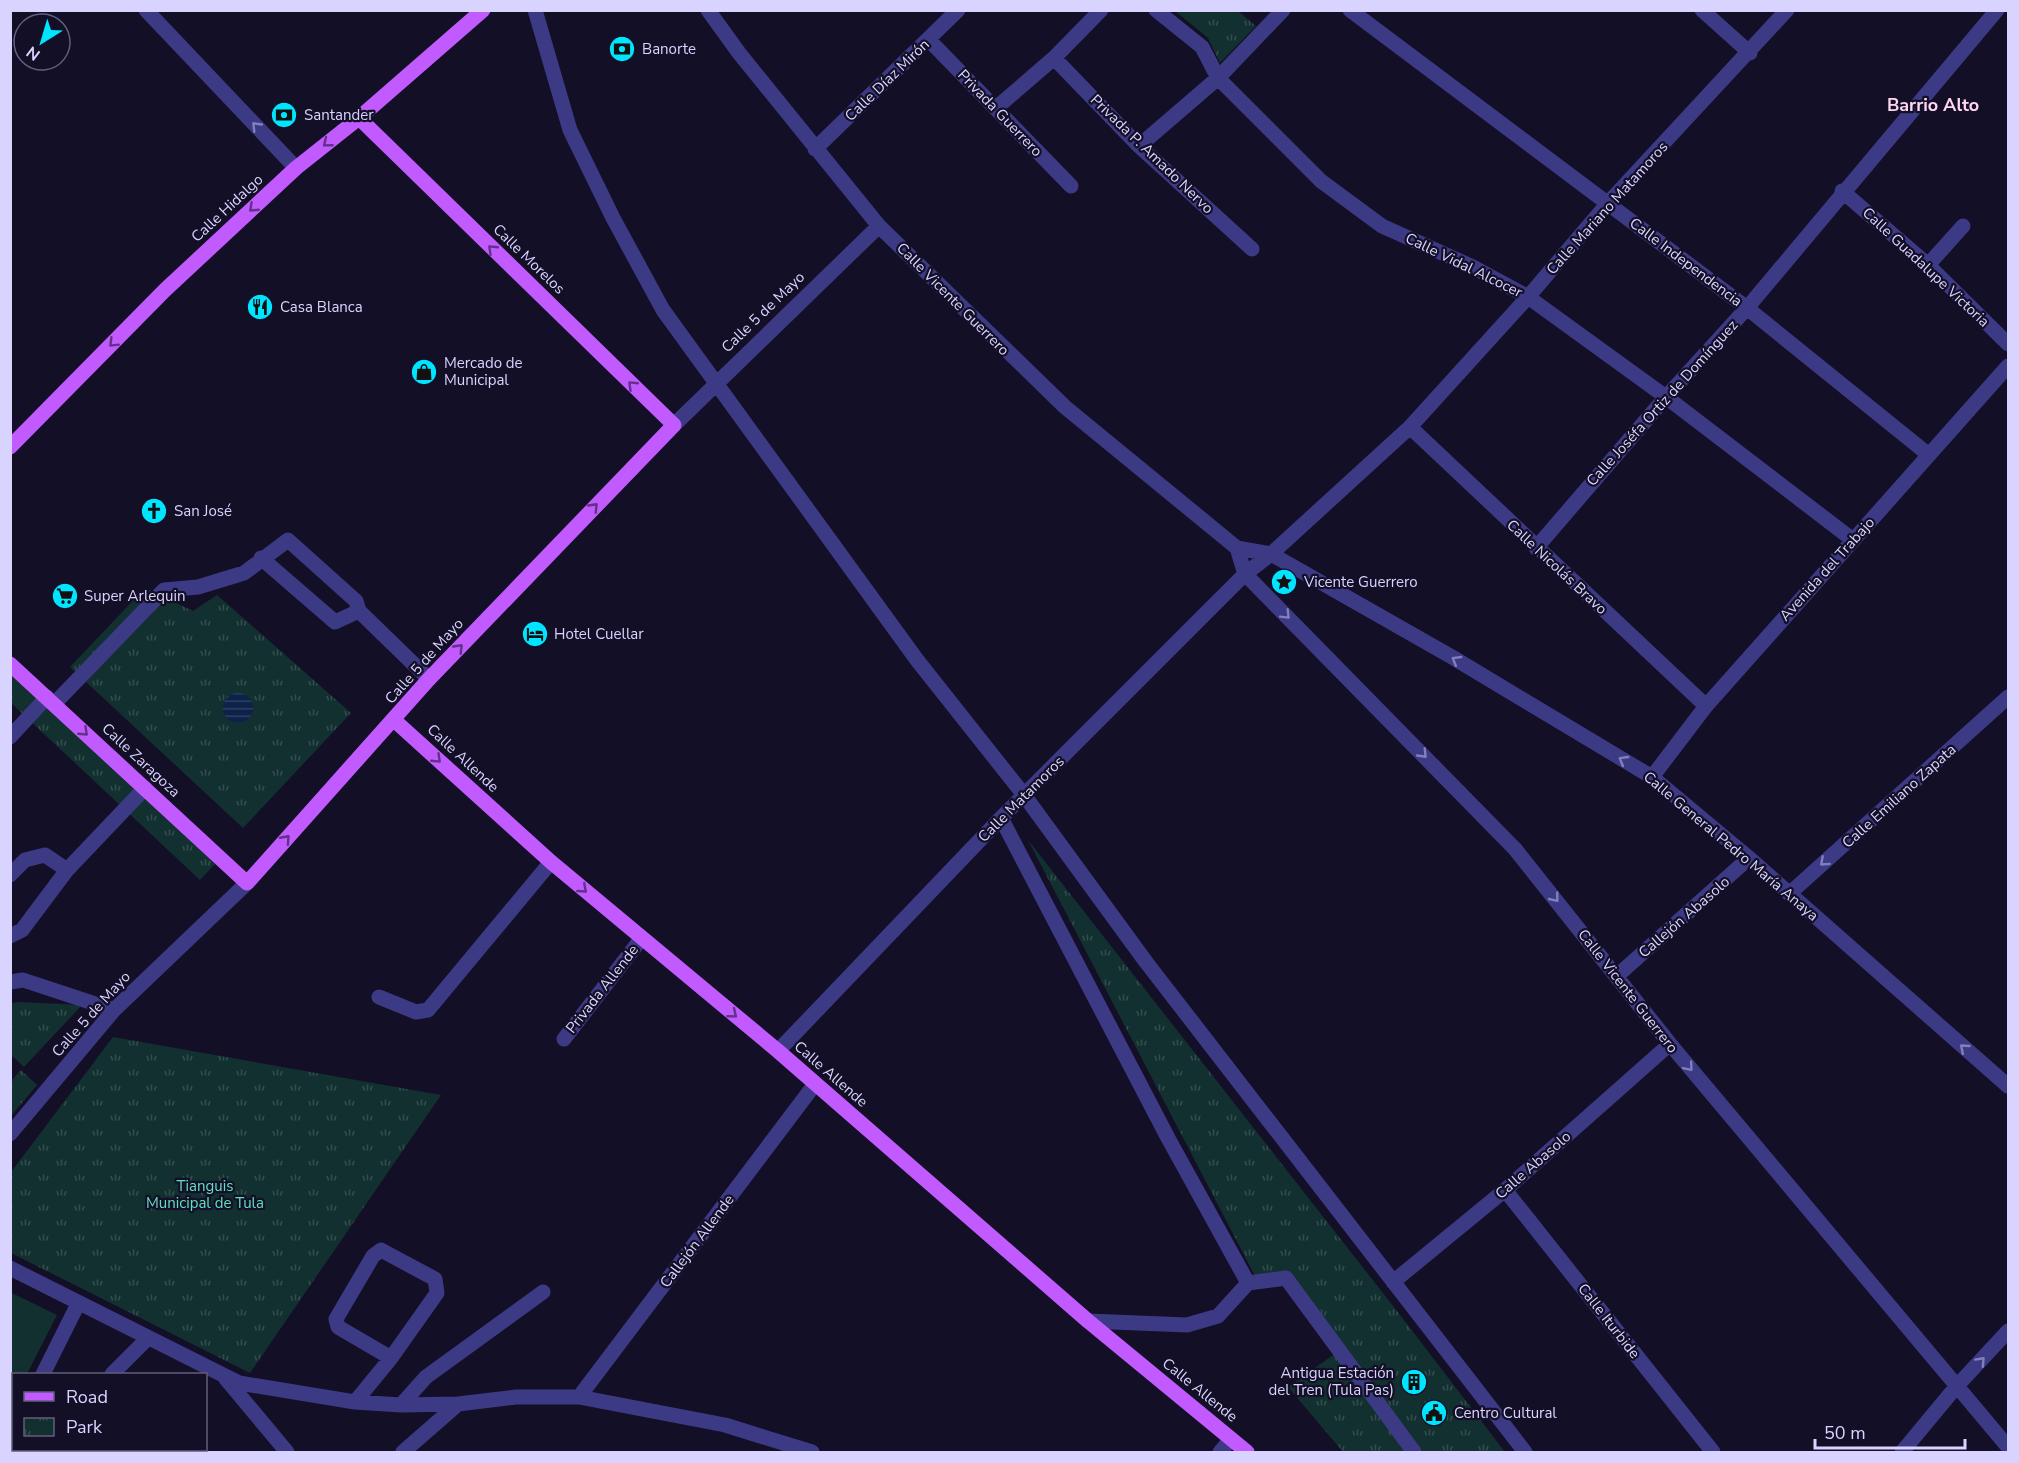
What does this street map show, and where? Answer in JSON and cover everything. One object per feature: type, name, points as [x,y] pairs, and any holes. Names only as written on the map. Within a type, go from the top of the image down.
[{"type":"main road","name":"Calle Hidalgo","points":[[10,447],[165,290],[296,168],[358,118],[483,10]]},
{"type":"main road","name":"Calle Morelos","points":[[358,118],[674,425]]},
{"type":"main road","name":"Calle 5 de Mayo","points":[[247,883],[429,679],[674,425]]},
{"type":"main road","name":"Calle Zaragoza","points":[[10,664],[247,883]]},
{"type":"main road","name":"Calle Allende","points":[[394,720],[551,862],[778,1051],[1088,1321],[1247,1452]]},
{"type":"street","points":[[146,10],[296,168]]},
{"type":"street","points":[[535,10],[570,130],[613,218],[663,310],[917,660],[1024,795],[1146,962],[1525,1452]]},
{"type":"street","name":"Calle Vicente Guerrero","points":[[708,10],[815,149],[879,226],[1065,407],[1237,548],[1270,554]]},
{"type":"street","name":"Calle Díaz Mirón","points":[[815,149],[958,10]]},
{"type":"street","points":[[996,108],[1054,58],[1101,10]]},
{"type":"street","name":"Calle Vidal Alcocer","points":[[1156,10],[1202,47],[1218,78],[1321,181],[1382,226],[1473,267],[1528,297],[1666,397],[1853,540]]},
{"type":"street","points":[[1139,146],[1218,78],[1283,10]]},
{"type":"street","name":"Calle Independencia","points":[[1350,10],[1747,308],[1929,455]]},
{"type":"street","points":[[1702,10],[1750,53]]},
{"type":"street","name":"Calle Mariano Matamoros","points":[[1270,554],[1410,427],[1528,297],[1608,203],[1750,53],[1787,10]]},
{"type":"street","name":"Calle Joséfa Ortiz de Domínguez","points":[[1536,548],[1666,397],[1747,308],[1842,191],[1997,10]]},
{"type":"street","name":"Privada Guerrero","points":[[929,40],[1071,186]]},
{"type":"street","name":"Privada P. Amado Nervo","points":[[1054,58],[1139,146],[1252,249]]},
{"type":"street","name":"Calle Guadalupe Victoria","points":[[1842,191],[1928,265],[2008,344]]},
{"type":"street","name":"Calle 5 de Mayo","points":[[674,425],[879,226]]},
{"type":"street","points":[[1928,265],[1964,226]]},
{"type":"street","name":"Avenida del Trabajo","points":[[1652,777],[1706,706],[2008,366]]},
{"type":"street","name":"Calle Nicolás Bravo","points":[[1410,427],[1706,706]]},
{"type":"street","points":[[10,737],[164,590],[198,587],[244,573],[261,558],[288,540],[356,601],[359,611],[429,679]]},
{"type":"street","name":"Calle Vicente Guerrero","points":[[1237,548],[1245,574],[1515,849],[1618,975],[1670,1044],[2008,1447]]},
{"type":"street","name":"Calle Matamoros","points":[[778,1051],[1001,818],[1245,574],[1270,554]]},
{"type":"street","name":"Calle General Pedro María Anaya","points":[[1270,554],[1452,657],[1652,777],[1749,858],[2008,1086]]},
{"type":"street","points":[[261,558],[335,622],[359,611]]},
{"type":"street","name":"Calle Emiliano Zapata","points":[[1789,894],[2008,697]]},
{"type":"street","points":[[10,936],[22,930],[67,870],[145,788]]},
{"type":"street","points":[[1001,818],[1163,1128],[1248,1283]]},
{"type":"street","points":[[10,875],[25,860],[45,855],[67,870]]},
{"type":"street","name":"Callejón Abasolo","points":[[1618,975],[1749,858]]},
{"type":"street","points":[[379,997],[416,1012],[428,1010],[551,862]]},
{"type":"street","name":"Calle 5 de Mayo","points":[[10,1134],[114,1011],[247,883]]},
{"type":"street","name":"Privada Allende","points":[[564,1039],[641,939]]},
{"type":"street","points":[[10,982],[23,981],[114,1011]]},
{"type":"street","name":"Calle Abasolo","points":[[1393,1282],[1505,1190],[1670,1044]]},
{"type":"street","name":"Callejón Allende","points":[[579,1397],[815,1084]]},
{"type":"street","name":"Calle Iturbide","points":[[1505,1190],[1713,1452]]},
{"type":"street","points":[[355,1402],[391,1358],[437,1293],[435,1280],[381,1250],[373,1256],[336,1319],[338,1327],[391,1358]]},
{"type":"street","points":[[10,1268],[239,1383],[355,1402],[401,1406],[458,1404],[516,1396],[579,1397],[724,1425],[812,1452]]},
{"type":"street","points":[[1088,1321],[1187,1325],[1218,1316],[1248,1283],[1287,1278],[1414,1452]]},
{"type":"street","points":[[401,1406],[426,1377],[543,1293]]},
{"type":"street","points":[[44,1373],[78,1304]]},
{"type":"street","points":[[1902,1452],[1956,1387],[2008,1331]]},
{"type":"street","points":[[113,1373],[148,1338]]},
{"type":"street","points":[[222,1375],[287,1452]]},
{"type":"street","points":[[404,1452],[458,1404]]},
{"type":"street","points":[[1220,1452],[1231,1438]]},
{"type":"green space","points":[[1175,11],[1238,11],[1256,26],[1220,63],[1208,38]]},
{"type":"green space","points":[[145,588],[193,611],[217,595],[351,713],[243,828],[70,667]]},
{"type":"green space","points":[[10,671],[133,784],[215,864],[200,880],[11,703]]},
{"type":"green space","points":[[1028,840],[1505,1452],[1343,1452],[1288,1387],[1343,1348],[1287,1271],[1255,1276]]},
{"type":"green space","points":[[10,1003],[82,1005],[24,1067],[11,1055]]},
{"type":"green space","name":"Tianguis Municipal de Tula","points":[[113,1037],[441,1095],[250,1373],[11,1253],[11,1172]]},
{"type":"green space","points":[[21,1070],[37,1085],[11,1116],[11,1081]]},
{"type":"green space","points":[[10,1292],[57,1315],[28,1373],[12,1373],[12,1396],[10,1395]]},
{"type":"water","points":[[238,693],[249,697],[253,708],[249,719],[238,723],[227,719],[223,708],[227,697]]},
{"type":"place","name":"Banorte","points":[[622,49]]},
{"type":"place","name":"Santander","points":[[284,115]]},
{"type":"place","name":"Casa Blanca","points":[[260,307]]},
{"type":"place","name":"Mercado de Municipal","points":[[424,372]]},
{"type":"place","name":"San José","points":[[154,511]]},
{"type":"place","name":"Vicente Guerrero","points":[[1284,582]]},
{"type":"place","name":"Super Arlequin","points":[[65,596]]},
{"type":"place","name":"Hotel Cuellar","points":[[535,634]]},
{"type":"place","name":"Antigua Estación del Tren (Tula Pas)","points":[[1414,1382]]},
{"type":"place","name":"Centro Cultural","points":[[1434,1413]]},
{"type":"district","name":"Barrio Alto","points":[[1933,105]]}]
